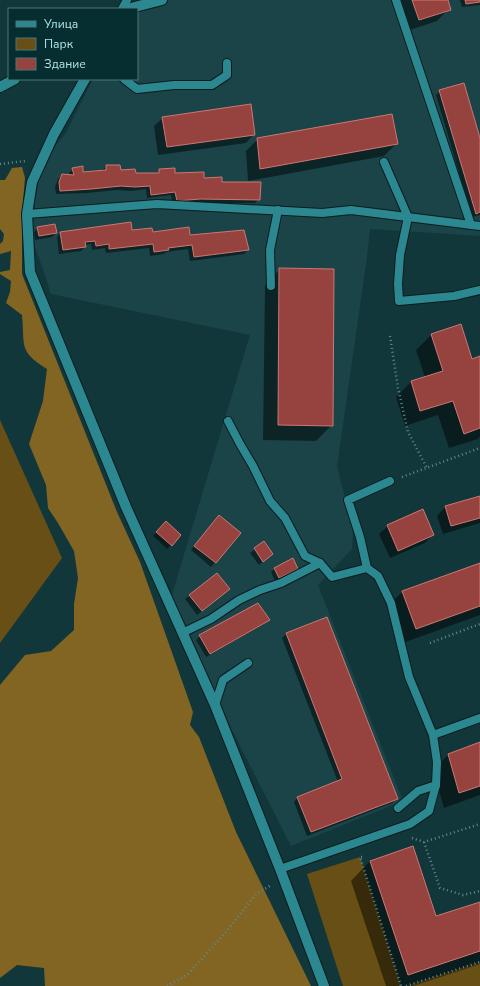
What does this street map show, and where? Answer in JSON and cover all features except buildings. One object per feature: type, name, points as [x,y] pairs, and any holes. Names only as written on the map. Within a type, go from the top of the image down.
[{"type":"street","points":[[131,8],[162,0]]},
{"type":"street","points":[[0,87],[13,80]]},
{"type":"street","points":[[84,80],[54,134],[32,182],[27,214],[30,272],[126,508],[214,705],[282,874],[324,986]]},
{"type":"lane","points":[[396,0],[471,226]]},
{"type":"lane","points":[[125,80],[137,89],[174,85],[212,85],[227,75],[227,63]]},
{"type":"lane","points":[[384,162],[408,216],[400,255],[398,284],[399,301],[454,296],[480,290]]},
{"type":"lane","points":[[27,214],[157,204],[322,213],[351,210],[480,226]]},
{"type":"lane","points":[[271,286],[270,250],[278,210]]},
{"type":"lane","points":[[228,421],[253,466],[270,501],[285,518],[305,556],[320,562],[332,577],[367,568]]},
{"type":"lane","points":[[282,874],[410,824],[429,812],[436,785],[437,762],[433,735],[409,677],[391,603],[378,576],[367,568],[360,537],[348,500],[390,481]]},
{"type":"lane","points":[[182,633],[211,619],[239,600],[260,590],[281,584],[320,562]]},
{"type":"lane","points":[[214,705],[223,680],[248,663]]},
{"type":"lane","points":[[433,735],[480,718]]},
{"type":"lane","points":[[398,808],[418,791],[436,785]]},
{"type":"path","points":[[0,164],[26,161],[32,182]]},
{"type":"path","points":[[390,336],[398,388],[408,432],[427,468]]},
{"type":"path","points":[[390,481],[480,448]]},
{"type":"path","points":[[430,643],[480,624]]},
{"type":"path","points":[[408,836],[424,842],[480,824]]},
{"type":"path","points":[[424,842],[440,888],[463,895],[480,891]]},
{"type":"path","points":[[367,854],[360,857],[401,986]]},
{"type":"path","points":[[167,986],[187,975],[226,932],[256,894],[282,874]]},
{"type":"path","points":[[406,986],[480,962]]},
{"type":"shaded area","points":[[135,0],[480,0],[480,236],[370,229],[337,466],[353,529],[352,549],[318,585],[403,801],[291,846],[232,730],[171,598],[250,335],[51,294],[31,234],[35,201],[43,161],[66,133],[92,80],[138,80],[138,8],[131,8]]},
{"type":"shaded area","points":[[22,167],[25,178],[22,213],[22,274],[117,512],[140,562],[193,712],[190,725],[199,737],[236,832],[311,986],[45,986],[44,968],[17,965],[0,978],[0,685],[25,655],[51,651],[74,630],[74,604],[78,578],[74,551],[48,508],[46,485],[29,444],[43,401],[47,369],[38,363],[27,352],[24,341],[22,315],[6,303],[10,292],[11,281],[0,274],[0,272],[10,270],[11,251],[0,254],[0,244],[3,241],[4,234],[0,229],[0,180],[5,180],[12,168]]},
{"type":"green space","points":[[0,420],[62,558],[0,643]]},
{"type":"green space","points":[[360,857],[401,986],[343,986],[307,874]]},
{"type":"green space","points":[[480,962],[480,986],[406,986]]}]
